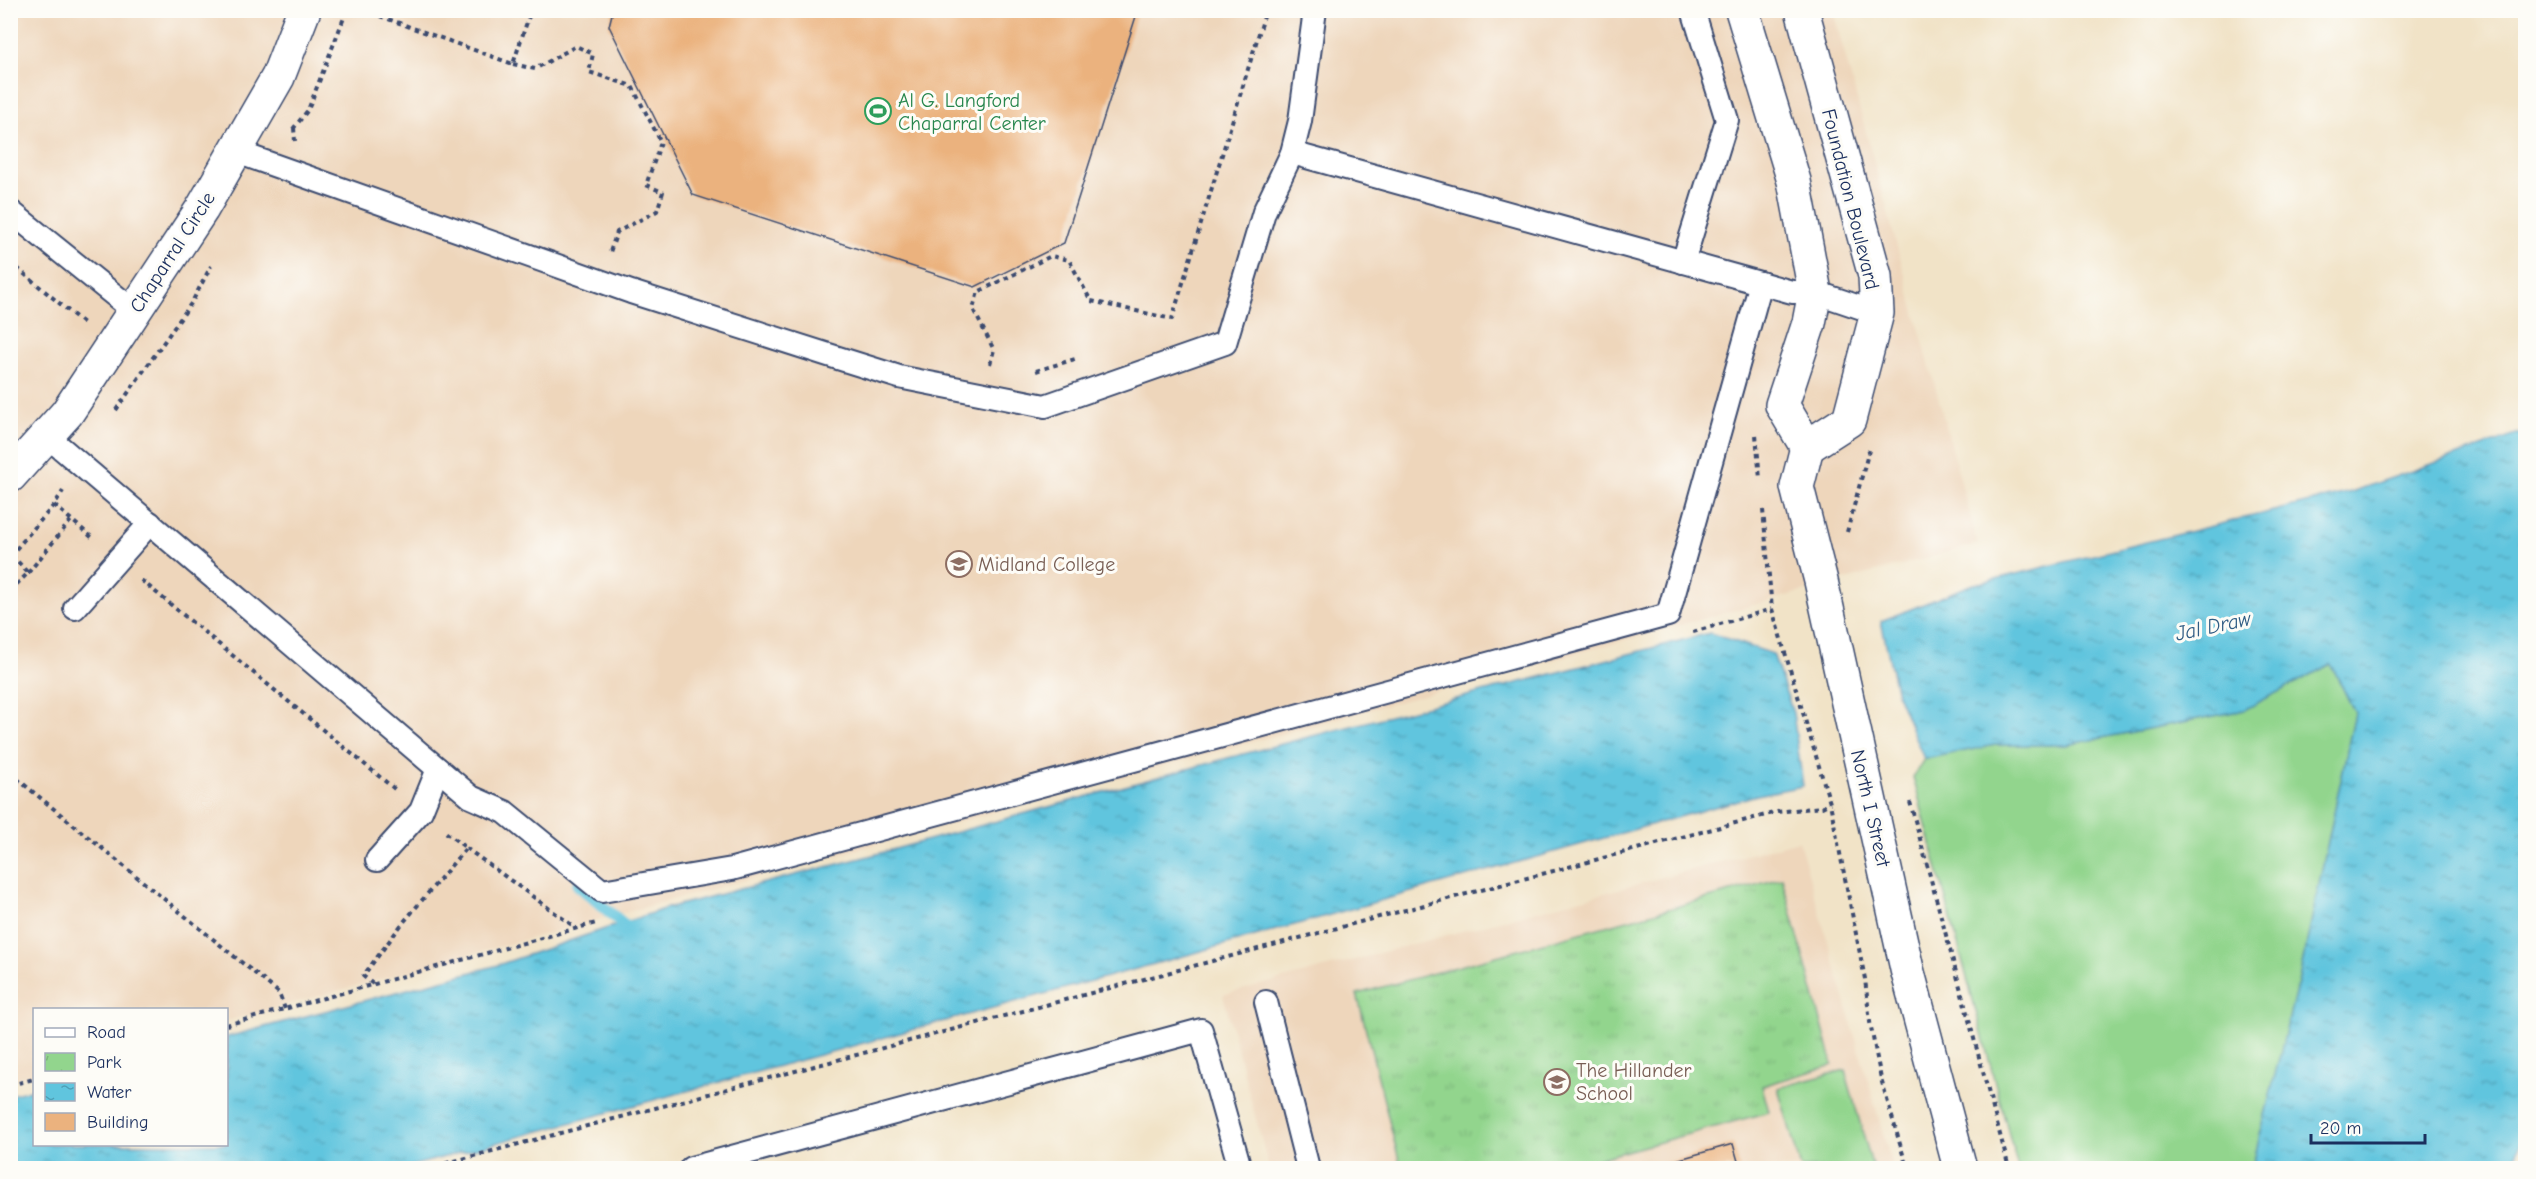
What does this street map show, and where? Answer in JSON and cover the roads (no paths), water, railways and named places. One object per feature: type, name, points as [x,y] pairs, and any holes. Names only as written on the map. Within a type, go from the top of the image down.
[{"type":"street","points":[[1742,10],[1794,181],[1815,292],[1809,323],[1782,405],[1807,447]]},
{"type":"street","name":"Foundation Boulevard","points":[[1802,10],[1875,276],[1877,313],[1849,420],[1807,447]]},
{"type":"street","name":"Chaparral Circle","points":[[10,476],[67,413],[202,209],[278,77],[300,12]]},
{"type":"street","name":"North I Street","points":[[1807,447],[1797,487],[1821,581],[1907,969],[1960,1168]]},
{"type":"lane","points":[[234,151],[631,292],[848,361],[899,377],[1045,406],[1225,343],[1264,212],[1292,153],[1300,121],[1315,10]]},
{"type":"lane","points":[[1683,262],[1727,120],[1693,10]]},
{"type":"lane","points":[[1292,153],[1792,292],[1815,292],[1877,313]]},
{"type":"lane","points":[[10,211],[134,311]]},
{"type":"lane","points":[[47,436],[438,769],[471,796],[505,812],[602,891],[732,869],[1668,615],[1761,283]]},
{"type":"lane","points":[[75,608],[150,523]]},
{"type":"lane","points":[[377,861],[421,811],[438,769]]},
{"type":"lane","points":[[1266,1002],[1308,1168]]},
{"type":"lane","points":[[691,1168],[1201,1030],[1239,1168]]},
{"type":"water","name":"Jal Draw","points":[[2525,432],[2525,1132],[2511,1168],[2252,1168],[2302,966],[2355,713],[2331,664],[2244,710],[2066,745],[1995,745],[1924,759],[1897,694],[1881,621],[1971,585],[2351,492]]},
{"type":"water","points":[[1710,633],[1773,654],[1793,713],[1803,786],[1757,795],[1180,957],[404,1168],[11,1168],[11,1095],[33,1089],[33,1146],[228,1146],[228,1037],[495,966],[667,908],[877,854],[1228,758]]},
{"type":"waterway","points":[[578,885],[628,928],[631,934]]},
{"type":"place","name":"Al G. Langford Chaparral Center","points":[[878,111]]},
{"type":"place","name":"Midland College","points":[[959,564]]},
{"type":"place","name":"The Hillander School","points":[[1557,1082]]}]
